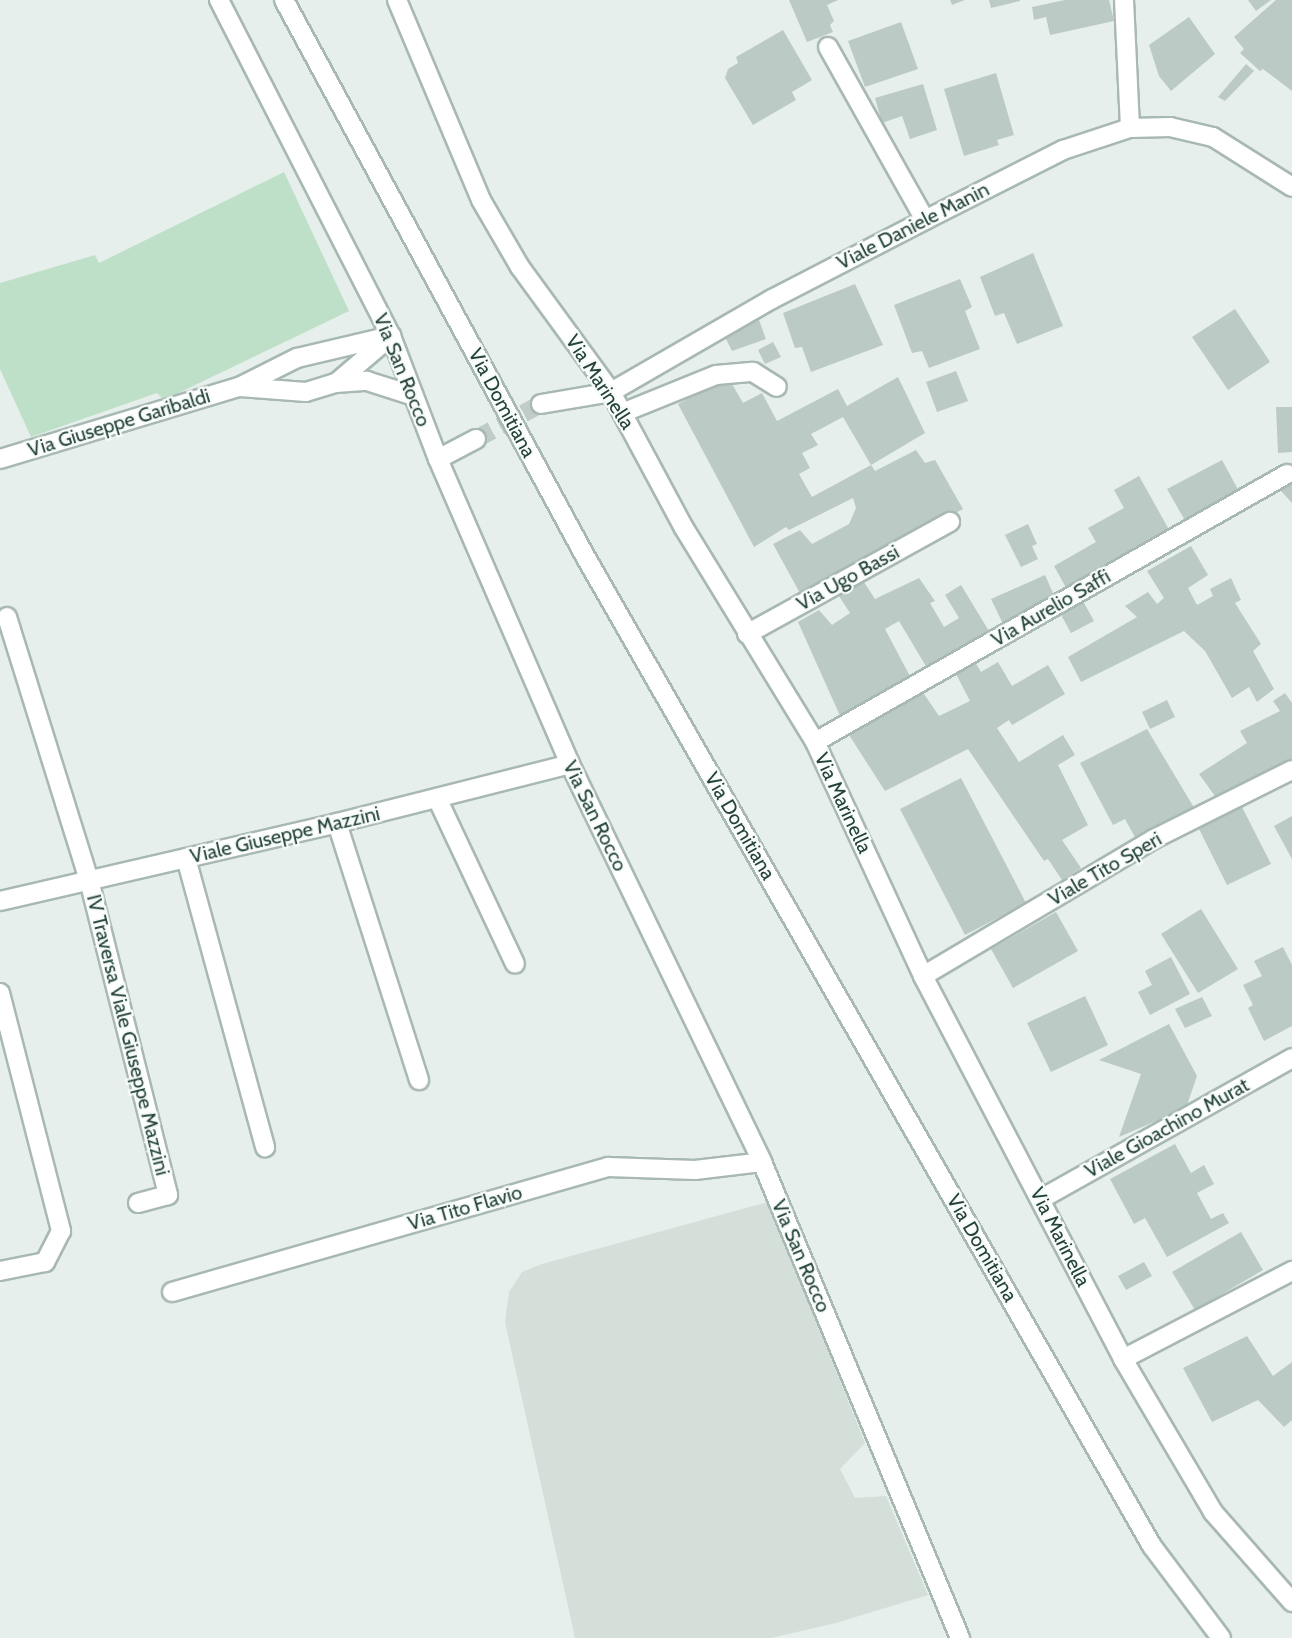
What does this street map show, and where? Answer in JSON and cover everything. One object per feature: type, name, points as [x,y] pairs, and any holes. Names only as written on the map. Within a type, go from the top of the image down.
[{"type":"street","name":"Via San Rocco","points":[[219,0],[391,336],[438,459],[570,764],[762,1162],[960,1638]]},
{"type":"street","name":"Via Domitiana","points":[[284,0],[585,556],[1152,1546],[1221,1638]]},
{"type":"street","name":"Via Marinella","points":[[397,0],[481,200],[520,267],[611,392],[747,634],[815,742],[923,976],[1123,1359],[1213,1512],[1292,1602]]},
{"type":"street","points":[[1124,0],[1130,128]]},
{"type":"street","points":[[828,47],[925,220]]},
{"type":"street","name":"Viale Daniele Manin","points":[[541,404],[611,392],[772,299],[925,220],[1064,150],[1130,128],[1170,127],[1213,138],[1292,187]]},
{"type":"street","name":"Via Giuseppe Garibaldi","points":[[336,383],[391,336]]},
{"type":"street","name":"Via Giuseppe Garibaldi","points":[[0,459],[239,387],[297,358],[391,336]]},
{"type":"street","points":[[622,413],[716,375],[753,372],[777,387]]},
{"type":"street","name":"Via Giuseppe Garibaldi","points":[[239,387],[306,392],[336,383],[367,381],[414,396]]},
{"type":"street","points":[[438,459],[476,439]]},
{"type":"street","name":"Via Aurelio Saffi","points":[[815,742],[1287,474]]},
{"type":"street","name":"Via Ugo Bassi","points":[[747,634],[950,522]]},
{"type":"street","points":[[7,616],[89,880]]},
{"type":"street","name":"Viale Giuseppe Mazzini","points":[[0,901],[337,823],[570,764]]},
{"type":"street","name":"Viale Tito Speri","points":[[923,976],[1154,839],[1292,770]]},
{"type":"street","points":[[437,798],[515,964]]},
{"type":"street","points":[[337,823],[419,1080]]},
{"type":"street","points":[[186,858],[265,1147]]},
{"type":"street","name":"IV Traversa Viale Giuseppe Mazzini","points":[[89,880],[168,1195],[138,1203]]},
{"type":"street","points":[[0,993],[62,1231],[45,1262],[0,1271]]},
{"type":"street","name":"Viale Gioachino Murat","points":[[1041,1199],[1292,1058]]},
{"type":"street","name":"Via Tito Flavio","points":[[172,1292],[608,1167],[695,1170],[762,1162]]},
{"type":"street","points":[[1123,1359],[1292,1271]]},
{"type":"shaded area","points":[[768,1202],[865,1443],[840,1469],[855,1498],[886,1496],[928,1595],[836,1623],[771,1638],[575,1638],[505,1322],[509,1292],[522,1272],[542,1264]]},
{"type":"green space","points":[[284,172],[349,311],[164,400],[157,393],[31,437],[0,369],[0,283],[95,255],[99,263]]},
{"type":"building","points":[[789,0],[838,0],[827,5],[834,21],[830,25],[833,32],[807,42]]},
{"type":"building","points":[[950,0],[965,0],[952,5]]},
{"type":"building","points":[[989,0],[1020,0],[1020,1],[991,8]]},
{"type":"building","points":[[1065,0],[1109,0],[1114,21],[1050,35],[1046,17],[1034,20],[1032,7]]},
{"type":"building","points":[[1248,0],[1271,0],[1256,11]]},
{"type":"building","points":[[1276,0],[1292,0],[1292,91],[1263,69],[1260,71],[1240,53],[1244,49],[1234,37]]},
{"type":"building","points":[[1189,17],[1215,54],[1171,91],[1159,76],[1149,45]]},
{"type":"building","points":[[901,22],[918,69],[865,87],[848,41]]},
{"type":"building","points":[[783,30],[812,80],[792,92],[796,100],[753,125],[725,78],[728,69],[738,63],[736,57]]},
{"type":"building","points":[[1246,64],[1254,71],[1225,101],[1218,97]]},
{"type":"building","points":[[996,73],[1014,135],[997,140],[999,145],[964,156],[944,89]]},
{"type":"building","points":[[923,84],[937,130],[910,139],[902,116],[882,123],[875,98]]},
{"type":"building","points":[[1033,253],[1063,326],[1017,344],[1004,313],[995,316],[980,277]]},
{"type":"building","points":[[960,279],[972,307],[965,311],[980,349],[929,368],[922,351],[912,353],[894,305]]},
{"type":"building","points":[[855,284],[883,345],[811,372],[802,347],[795,348],[783,313]]},
{"type":"building","points":[[1235,309],[1270,362],[1228,390],[1192,337]]},
{"type":"building","points":[[759,320],[766,339],[732,351],[725,337]]},
{"type":"building","points":[[773,342],[781,357],[765,364],[758,350]]},
{"type":"building","points":[[956,371],[968,401],[937,412],[926,382]]},
{"type":"building","points":[[728,377],[743,403],[762,393],[777,421],[838,389],[847,406],[898,377],[925,433],[871,465],[875,471],[916,450],[925,463],[935,460],[963,509],[801,595],[773,544],[800,530],[812,544],[849,524],[856,508],[853,498],[789,530],[786,527],[754,547],[678,404]],"holes":[[[843,417],[871,465],[812,497],[799,474],[810,468],[802,453],[818,445],[811,434]]]},
{"type":"building","points":[[1276,407],[1292,407],[1292,452],[1278,453]]},
{"type":"building","points":[[1222,460],[1241,495],[1187,524],[1167,489]]},
{"type":"building","points":[[1139,476],[1172,535],[1069,593],[1054,566],[1096,542],[1088,528],[1124,508],[1114,490]]},
{"type":"building","points":[[1292,481],[1292,503],[1281,491]]},
{"type":"building","points":[[1028,524],[1037,544],[1032,546],[1038,559],[1021,567],[1005,535]]},
{"type":"building","points":[[1191,546],[1208,575],[1188,588],[1197,605],[1213,596],[1210,589],[1231,578],[1241,600],[1235,603],[1261,644],[1253,651],[1274,689],[1257,702],[1249,687],[1232,698],[1205,651],[1184,631],[1081,682],[1068,657],[1137,617],[1125,606],[1148,592],[1157,604],[1164,598],[1147,571]]},
{"type":"building","points":[[1045,575],[1057,602],[1004,626],[991,599]]},
{"type":"building","points":[[860,576],[875,599],[919,578],[935,601],[930,603],[944,627],[959,618],[945,595],[961,585],[992,636],[930,673],[899,621],[885,629],[912,680],[841,718],[798,622],[819,610],[832,625],[850,613],[835,590]]},
{"type":"building","points":[[1083,601],[1094,621],[1071,633],[1060,613]]},
{"type":"building","points":[[975,662],[981,672],[998,662],[1012,686],[1048,665],[1065,694],[1012,725],[1009,720],[997,728],[1019,762],[1063,735],[1075,755],[1058,765],[1088,825],[1062,840],[1081,868],[1062,880],[1048,859],[1044,861],[968,749],[885,791],[849,735],[922,691],[939,716],[970,701],[955,672]]},
{"type":"building","points":[[1285,693],[1292,703],[1292,766],[1220,803],[1199,774],[1247,743],[1240,731],[1280,711],[1273,701]]},
{"type":"building","points":[[1167,700],[1175,717],[1150,729],[1142,712]]},
{"type":"building","points":[[1147,729],[1196,811],[1137,841],[1125,819],[1113,825],[1080,763]]},
{"type":"building","points":[[961,778],[1026,903],[965,935],[900,809]]},
{"type":"building","points":[[1241,805],[1271,864],[1227,885],[1198,827]]},
{"type":"building","points":[[1292,816],[1292,859],[1274,826]]},
{"type":"building","points":[[1201,909],[1238,969],[1198,993],[1161,934]]},
{"type":"building","points":[[1056,912],[1078,951],[1013,988],[991,949]]},
{"type":"building","points":[[1283,947],[1292,965],[1292,1026],[1264,1041],[1248,1008],[1253,1005],[1243,985],[1262,976],[1254,961]]},
{"type":"building","points":[[1171,957],[1190,994],[1150,1015],[1138,992],[1152,985],[1145,971]]},
{"type":"building","points":[[1085,996],[1108,1045],[1051,1072],[1027,1023]]},
{"type":"building","points":[[1202,997],[1212,1016],[1185,1028],[1175,1009]]},
{"type":"building","points":[[1169,1024],[1197,1076],[1186,1108],[1119,1137],[1141,1074],[1099,1060]]},
{"type":"building","points":[[1175,1144],[1191,1173],[1204,1165],[1214,1184],[1197,1193],[1211,1219],[1223,1213],[1229,1223],[1167,1257],[1145,1218],[1134,1224],[1110,1179]]},
{"type":"building","points":[[1241,1232],[1263,1270],[1195,1310],[1172,1272]]},
{"type":"building","points":[[1144,1262],[1152,1276],[1126,1290],[1118,1276]]},
{"type":"building","points":[[1247,1336],[1273,1376],[1292,1362],[1292,1420],[1284,1427],[1258,1400],[1212,1422],[1183,1368]]},
{"type":"tunnel","points":[[476,439],[541,404]]}]
